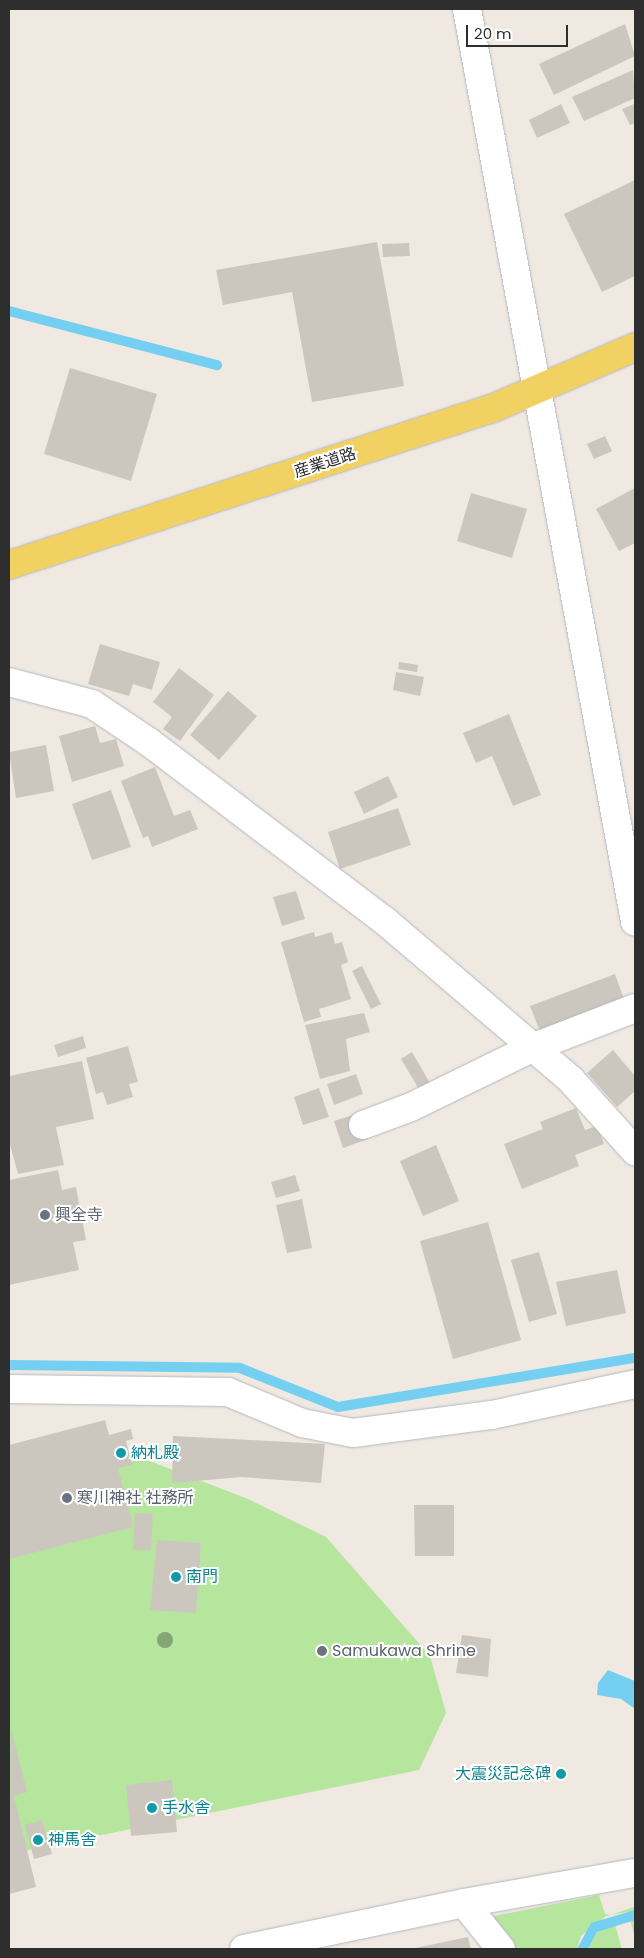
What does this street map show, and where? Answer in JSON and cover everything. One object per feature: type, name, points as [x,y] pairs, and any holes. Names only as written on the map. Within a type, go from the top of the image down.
[{"type":"main road","name":"産業道路","points":[[9,565],[540,390],[635,347]]},
{"type":"street","points":[[467,9],[540,390],[635,922]]},
{"type":"street","points":[[9,682],[92,704],[149,742],[385,921],[571,1080],[635,1150]]},
{"type":"street","points":[[363,1125],[411,1108],[534,1048],[635,1008]]},
{"type":"street","points":[[9,1389],[228,1392],[302,1423],[353,1433],[492,1415],[635,1384]]},
{"type":"street","points":[[244,1949],[464,1903],[635,1873]]},
{"type":"street","points":[[464,1903],[501,1949]]},
{"type":"green space","points":[[134,1455],[248,1499],[326,1537],[430,1656],[446,1713],[419,1770],[9,1854],[9,1518],[58,1487]]},
{"type":"green space","points":[[635,1890],[635,1938],[628,1912],[606,1916],[581,1936],[577,1949],[511,1949],[489,1917],[599,1895],[605,1914],[611,1915],[634,1907]]},
{"type":"green space","points":[[615,1925],[622,1949],[588,1949],[597,1932]]},
{"type":"water","points":[[608,1670],[635,1681],[635,1709],[621,1699],[597,1695],[598,1683]]},
{"type":"water","points":[[635,1910],[635,1920],[597,1932],[588,1949],[577,1949],[591,1923]]},
{"type":"building","points":[[625,24],[635,56],[554,95],[539,64]]},
{"type":"building","points":[[633,70],[635,98],[584,121],[572,97]]},
{"type":"building","points":[[561,104],[570,123],[537,138],[529,120]]},
{"type":"building","points":[[634,104],[635,123],[630,125],[622,109]]},
{"type":"building","points":[[635,180],[635,276],[602,292],[564,214]]},
{"type":"building","points":[[377,242],[404,386],[312,402],[292,292],[223,305],[216,270]]},
{"type":"building","points":[[409,243],[410,256],[383,257],[382,244]]},
{"type":"building","points":[[70,368],[157,394],[131,481],[44,454]]},
{"type":"building","points":[[605,436],[612,451],[594,459],[587,444]]},
{"type":"building","points":[[635,488],[635,543],[619,551],[596,509]]},
{"type":"building","points":[[471,493],[527,509],[512,558],[457,541]]},
{"type":"building","points":[[100,644],[160,662],[152,690],[133,684],[129,696],[88,684]]},
{"type":"building","points":[[399,662],[418,665],[417,672],[398,669]]},
{"type":"building","points":[[179,668],[214,695],[180,741],[163,729],[172,717],[153,702]]},
{"type":"building","points":[[396,672],[424,677],[420,696],[393,690]]},
{"type":"building","points":[[228,691],[257,716],[219,760],[190,735]]},
{"type":"building","points":[[509,714],[541,795],[513,806],[492,756],[476,763],[463,733]]},
{"type":"building","points":[[95,726],[100,743],[116,739],[124,766],[72,782],[59,736]]},
{"type":"building","points":[[46,745],[54,791],[16,798],[9,752]]},
{"type":"building","points":[[155,767],[174,816],[190,810],[198,829],[152,847],[148,836],[143,838],[121,781]]},
{"type":"building","points":[[388,776],[398,797],[364,814],[354,792]]},
{"type":"building","points":[[111,790],[131,847],[92,860],[72,804]]},
{"type":"building","points":[[398,808],[411,845],[340,869],[328,832]]},
{"type":"building","points":[[296,891],[305,919],[282,926],[273,897]]},
{"type":"building","points":[[314,932],[315,937],[332,932],[335,944],[342,942],[348,962],[341,965],[351,999],[319,1009],[321,1017],[304,1022],[281,942]]},
{"type":"building","points":[[362,966],[381,1004],[371,1009],[352,971]]},
{"type":"building","points":[[615,974],[625,1002],[541,1034],[530,1006]]},
{"type":"building","points":[[364,1013],[370,1032],[346,1039],[350,1071],[320,1079],[305,1025]]},
{"type":"building","points":[[83,1036],[86,1048],[58,1057],[54,1045]]},
{"type":"building","points":[[128,1046],[138,1082],[129,1084],[133,1097],[107,1105],[103,1092],[96,1094],[86,1058]]},
{"type":"building","points":[[613,1050],[635,1076],[635,1091],[617,1107],[587,1073]]},
{"type":"building","points":[[412,1052],[431,1085],[420,1091],[401,1059]]},
{"type":"building","points":[[82,1061],[94,1119],[56,1127],[64,1165],[18,1174],[9,1141],[9,1076]]},
{"type":"building","points":[[356,1074],[363,1094],[334,1105],[327,1084]]},
{"type":"building","points":[[319,1088],[329,1117],[303,1125],[294,1097]]},
{"type":"building","points":[[576,1108],[585,1130],[597,1126],[604,1144],[575,1155],[579,1166],[522,1189],[504,1144],[543,1129],[540,1122]]},
{"type":"building","points":[[359,1113],[368,1139],[343,1148],[334,1121]]},
{"type":"building","points":[[436,1145],[459,1201],[423,1216],[400,1161]]},
{"type":"building","name":"興全寺","points":[[58,1170],[62,1190],[76,1187],[86,1240],[73,1242],[79,1270],[9,1285],[9,1180]]},
{"type":"building","points":[[295,1175],[300,1191],[276,1198],[271,1182]]},
{"type":"building","points":[[302,1199],[312,1248],[287,1253],[276,1205]]},
{"type":"building","points":[[488,1222],[521,1340],[453,1359],[420,1241]]},
{"type":"building","points":[[539,1252],[557,1314],[529,1322],[511,1260]]},
{"type":"building","points":[[617,1270],[626,1313],[566,1326],[556,1282]]},
{"type":"building","name":"寒川神社 社務所","points":[[105,1420],[109,1435],[131,1429],[133,1439],[126,1441],[132,1465],[118,1468],[133,1527],[9,1559],[9,1445]]},
{"type":"building","points":[[173,1436],[325,1444],[321,1483],[242,1477],[172,1483]]},
{"type":"building","points":[[414,1505],[454,1505],[454,1556],[415,1556]]},
{"type":"building","points":[[135,1513],[153,1514],[151,1550],[133,1550]]},
{"type":"building","name":"南門","points":[[157,1540],[201,1543],[196,1613],[150,1610]]},
{"type":"building","points":[[462,1635],[491,1639],[488,1677],[456,1673]]},
{"type":"building","points":[[11,1728],[27,1792],[14,1796],[36,1887],[9,1894]]},
{"type":"building","name":"手水舎","points":[[172,1780],[177,1832],[131,1836],[126,1785]]},
{"type":"building","name":"神馬舎","points":[[42,1820],[52,1854],[34,1859],[25,1825]]},
{"type":"building","points":[[468,1937],[471,1949],[415,1949],[415,1948]]},
{"type":"waterway","points":[[9,311],[217,365]]},
{"type":"waterway","points":[[9,1365],[240,1368],[338,1407],[635,1358]]},
{"type":"place","name":"興全寺","points":[[45,1215]]},
{"type":"place","name":"納札殿","points":[[121,1453]]},
{"type":"place","name":"寒川神社 社務所","points":[[67,1498]]},
{"type":"place","name":"南門","points":[[176,1577]]},
{"type":"place","name":"Samukawa Shrine","points":[[322,1651]]},
{"type":"place","name":"大震災記念碑","points":[[561,1774]]},
{"type":"place","name":"手水舎","points":[[152,1808]]},
{"type":"place","name":"神馬舎","points":[[38,1840]]}]
